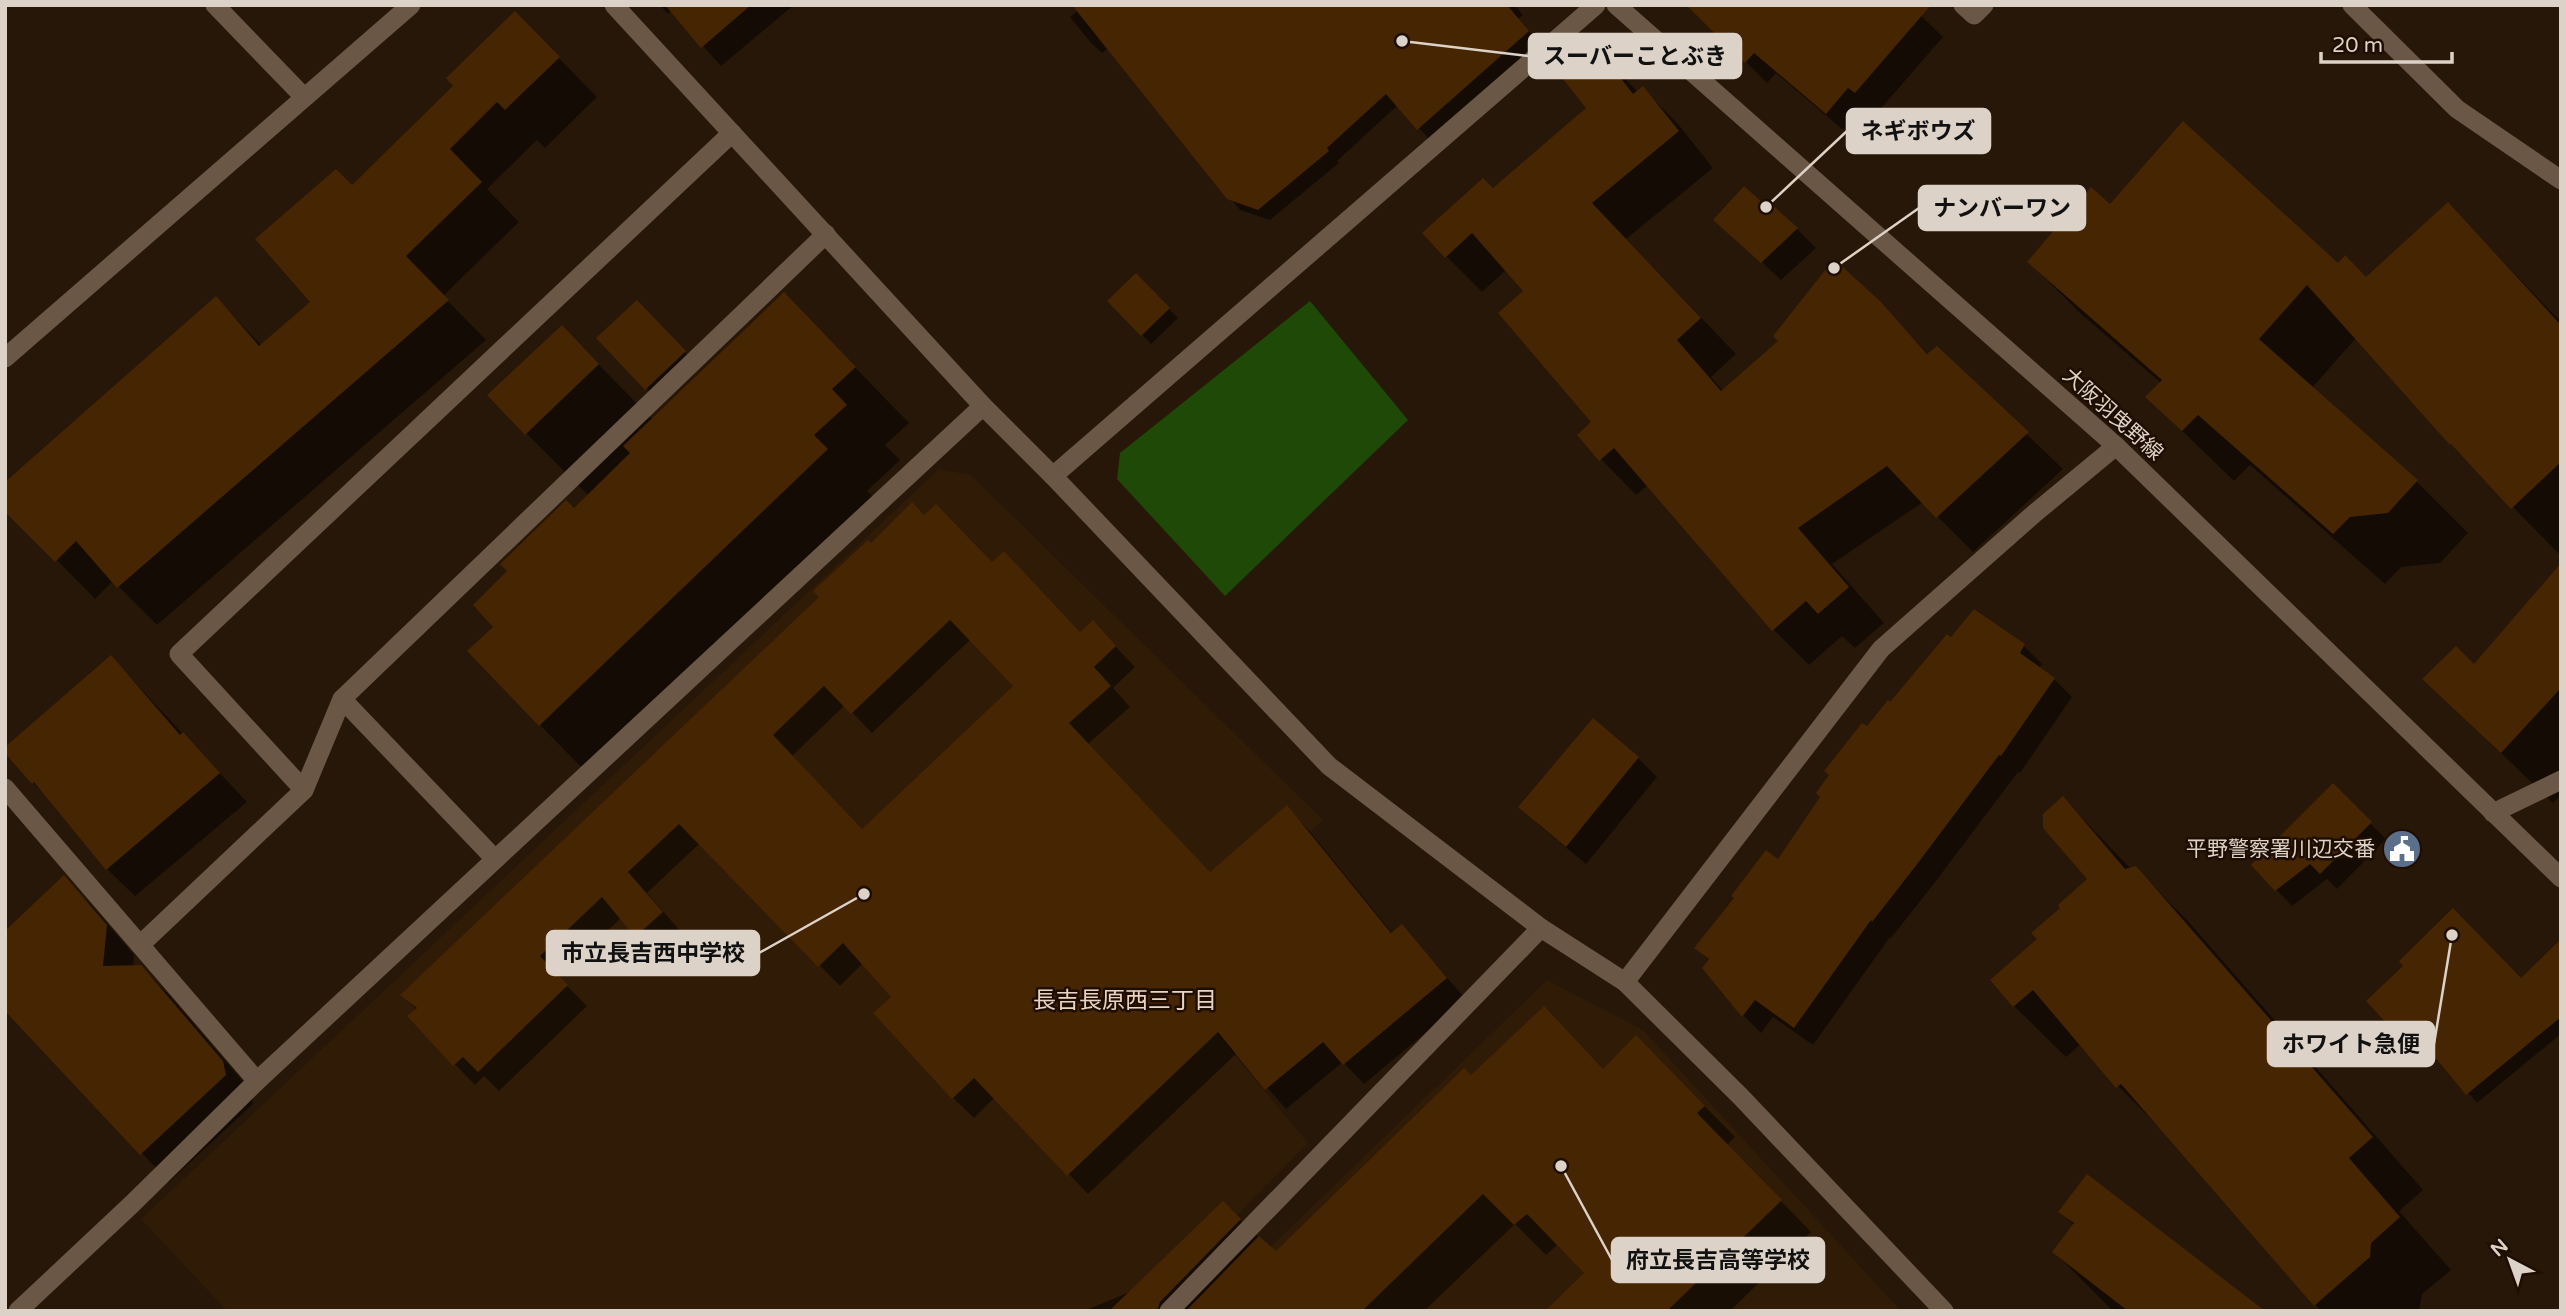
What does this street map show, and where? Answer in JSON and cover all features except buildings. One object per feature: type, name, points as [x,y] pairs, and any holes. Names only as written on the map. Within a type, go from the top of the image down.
[{"type":"street","points":[[215,5],[304,97]]},
{"type":"street","points":[[5,358],[411,5]]},
{"type":"street","points":[[614,5],[983,406],[1054,475],[1329,766],[1541,928],[1625,982],[1741,1097],[1944,1311]]},
{"type":"street","points":[[1054,475],[1596,5]]},
{"type":"street","name":"大阪羽曳野線","points":[[1616,5],[2116,446],[2561,878]]},
{"type":"street","points":[[1963,5],[1974,15],[1984,5]]},
{"type":"street","points":[[2353,5],[2457,109],[2561,180]]},
{"type":"street","points":[[304,790],[179,654],[732,133]]},
{"type":"street","points":[[140,945],[304,790],[342,699],[826,234]]},
{"type":"street","points":[[18,1311],[257,1081],[983,406]]},
{"type":"street","points":[[1625,982],[1881,649],[2035,513],[2116,446]]},
{"type":"street","points":[[342,699],[495,859]]},
{"type":"street","points":[[2493,813],[2561,780]]},
{"type":"street","points":[[5,788],[257,1081]]},
{"type":"street","points":[[1168,1311],[1541,928]]},
{"type":"shaded area","points":[[939,469],[971,475],[1323,820],[1162,968],[1308,1143],[1142,1311],[227,1311],[141,1219]]},
{"type":"shaded area","points":[[1547,980],[1643,1030],[1901,1311],[1204,1311]]},
{"type":"green space","points":[[1310,301],[1408,420],[1225,596],[1117,479],[1120,453]]},
{"type":"place","name":"スーバーことぶき","points":[[1402,41]]},
{"type":"place","name":"ネギボウズ","points":[[1766,207]]},
{"type":"place","name":"ナンバーワン","points":[[1834,268]]},
{"type":"place","name":"平野警察署川辺交番","points":[[2402,849]]},
{"type":"place","name":"市立長吉西中学校","points":[[864,894]]},
{"type":"place","name":"ホワイト急便","points":[[2452,935]]},
{"type":"place","name":"府立長吉高等学校","points":[[1561,1166]]},
{"type":"district","name":"長吉長原西三丁目","points":[[1125,1000]]}]
